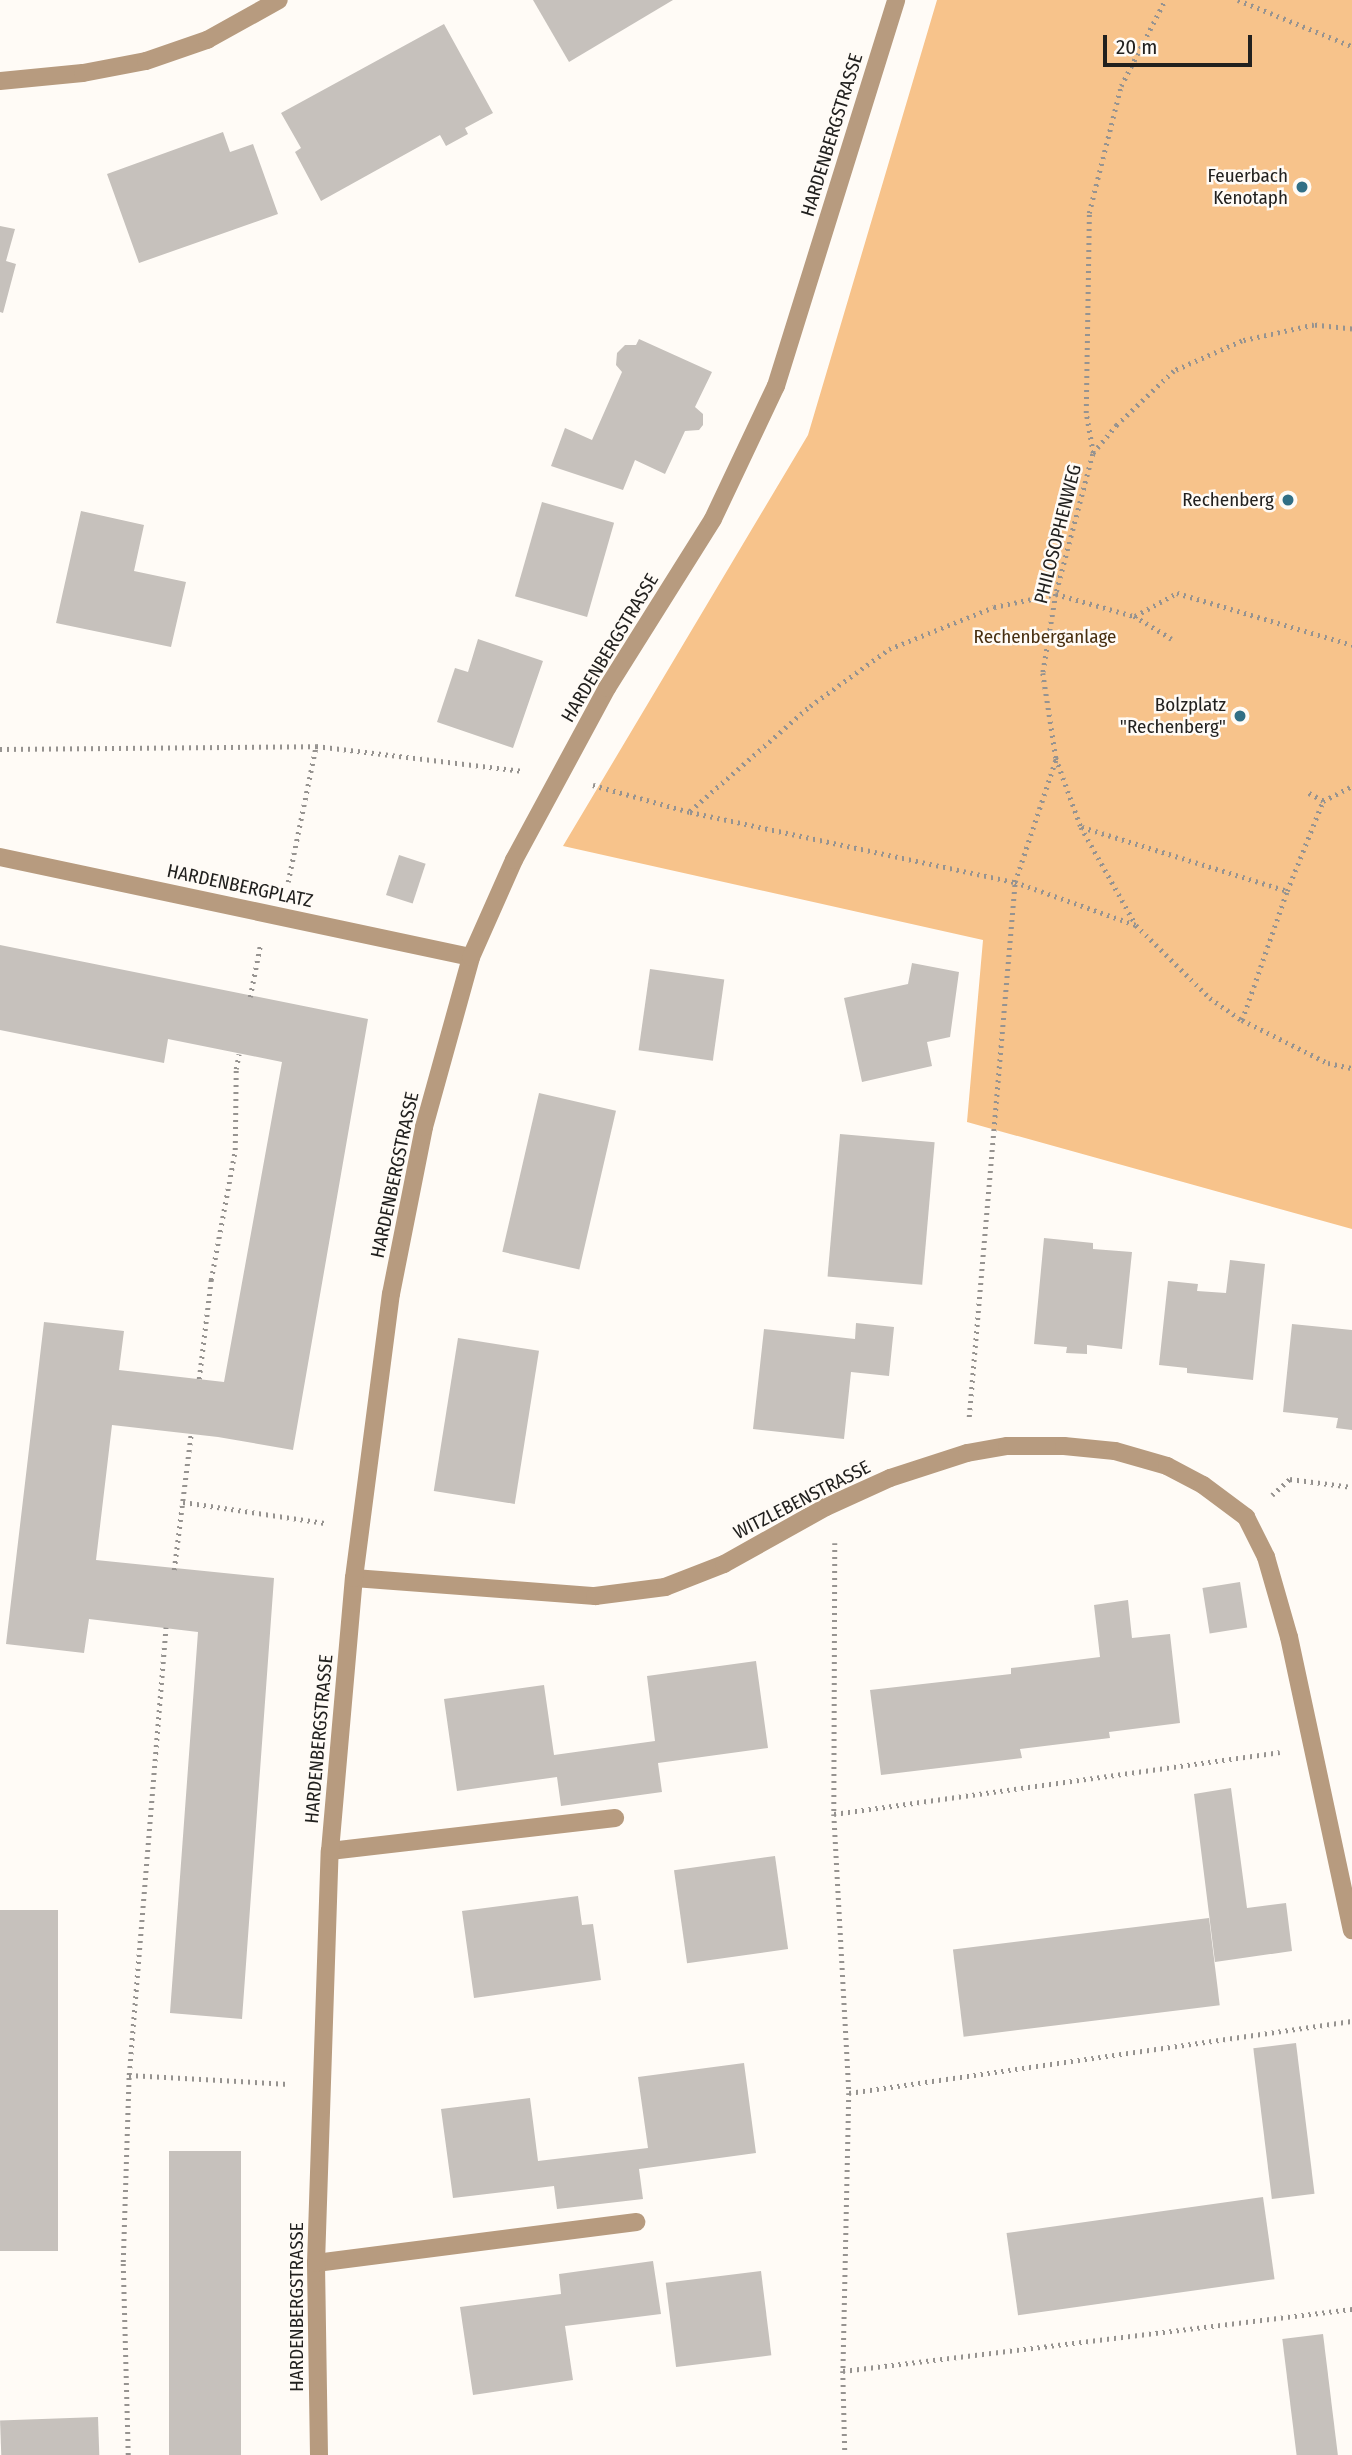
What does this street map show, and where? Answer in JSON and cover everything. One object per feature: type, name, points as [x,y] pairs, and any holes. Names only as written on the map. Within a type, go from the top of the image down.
[{"type":"street","points":[[0,81],[83,73],[146,61],[206,40],[279,0]]},
{"type":"street","name":"HARDENBERGSTRASSE","points":[[319,2455],[316,2263],[330,1851],[354,1578],[394,1282],[424,1127],[471,957],[514,860],[607,688],[713,519],[776,386],[896,0]]},
{"type":"street","name":"HARDENBERGPLATZ","points":[[0,858],[471,957]]},
{"type":"street","name":"WITZLEBENSTRASSE","points":[[354,1578],[595,1596],[665,1587],[724,1564],[826,1507],[890,1478],[967,1453],[1007,1446],[1115,1451],[1179,1472],[1203,1485],[1246,1517],[1266,1557],[1289,1637],[1352,1930]]},
{"type":"street","points":[[330,1851],[615,1818]]},
{"type":"street","points":[[316,2263],[636,2222]]},
{"type":"path","name":"PHILOSOPHENWEG","points":[[1165,0],[1121,86],[1089,213],[1086,413],[1093,454],[1056,594],[1043,673],[1056,758],[1081,827],[1136,925],[1210,998],[1242,1020],[1328,1063],[1352,1068]]},
{"type":"path","points":[[1238,0],[1352,47]]},
{"type":"path","name":"PHILOSOPHENWEG","points":[[1093,454],[1117,425],[1174,371],[1242,341],[1314,325],[1352,329]]},
{"type":"path","points":[[1134,616],[1177,593],[1352,645]]},
{"type":"path","points":[[690,812],[810,706],[889,649],[994,607],[1056,594],[1134,616],[1172,639]]},
{"type":"path","points":[[250,997],[274,914],[316,746]]},
{"type":"path","points":[[0,749],[316,746],[559,776],[690,812],[1015,882],[1136,925]]},
{"type":"path","points":[[967,1453],[1015,882],[1056,758]]},
{"type":"path","points":[[1242,1020],[1287,891],[1323,801],[1352,786]]},
{"type":"path","points":[[1308,793],[1323,801]]},
{"type":"path","points":[[1081,827],[1287,891]]},
{"type":"path","points":[[199,1379],[211,1280],[235,1150],[236,1069],[239,1054]]},
{"type":"path","points":[[174,1570],[191,1433]]},
{"type":"path","points":[[1246,1517],[1290,1479],[1352,1487]]},
{"type":"path","points":[[183,1502],[362,1528]]},
{"type":"path","points":[[826,1507],[835,1531],[834,1814],[849,2092],[843,2371],[845,2455]]},
{"type":"path","points":[[128,2455],[123,2262],[129,2075],[166,1628]]},
{"type":"path","points":[[834,1814],[1314,1747]]},
{"type":"path","points":[[849,2092],[1352,2021]]},
{"type":"path","points":[[129,2075],[322,2086]]},
{"type":"path","points":[[843,2371],[1352,2309]]},
{"type":"green space","name":"Rechenberganlage","points":[[937,0],[1352,0],[1352,1229],[967,1122],[983,940],[563,846],[808,435]]},
{"type":"building","points":[[533,0],[673,0],[569,62]]},
{"type":"building","points":[[444,24],[493,113],[465,128],[468,134],[446,146],[440,135],[321,201],[295,152],[301,148],[281,113]]},
{"type":"building","points":[[223,132],[230,152],[253,144],[278,214],[139,263],[107,174]]},
{"type":"building","points":[[0,226],[15,229],[6,261],[16,264],[3,313],[0,312]]},
{"type":"building","points":[[639,339],[712,372],[695,407],[703,414],[703,425],[699,430],[685,431],[665,474],[635,460],[623,490],[551,466],[565,428],[592,440],[622,372],[616,365],[617,353],[625,345],[636,345]]},
{"type":"building","points":[[542,502],[614,523],[587,617],[515,596]]},
{"type":"building","points":[[81,511],[144,525],[134,571],[186,582],[171,647],[56,623]]},
{"type":"building","points":[[478,639],[543,661],[513,748],[437,722],[455,668],[468,672]]},
{"type":"building","points":[[399,855],[426,864],[413,904],[386,895]]},
{"type":"building","points":[[0,945],[368,1019],[293,1450],[218,1437],[112,1425],[96,1560],[274,1578],[242,2019],[170,2013],[198,1632],[89,1619],[84,1653],[6,1644],[44,1322],[124,1331],[119,1370],[224,1382],[282,1062],[168,1039],[164,1063],[0,1030]]},
{"type":"building","points":[[912,963],[959,972],[950,1037],[927,1042],[932,1066],[862,1082],[844,998],[908,984]]},
{"type":"building","points":[[650,969],[724,979],[713,1061],[639,1050]]},
{"type":"building","points":[[539,1093],[616,1111],[579,1270],[502,1252]]},
{"type":"building","points":[[840,1134],[935,1142],[922,1285],[828,1276]]},
{"type":"building","points":[[1044,1238],[1093,1243],[1093,1249],[1132,1252],[1122,1349],[1087,1345],[1087,1354],[1066,1353],[1067,1347],[1034,1344]]},
{"type":"building","points":[[1230,1260],[1265,1264],[1253,1380],[1187,1373],[1187,1368],[1159,1365],[1168,1281],[1198,1284],[1197,1291],[1226,1293]]},
{"type":"building","points":[[856,1323],[894,1327],[889,1376],[851,1372],[844,1439],[753,1429],[764,1329],[855,1339]]},
{"type":"building","points":[[1292,1324],[1352,1330],[1352,1430],[1336,1428],[1338,1418],[1283,1412]]},
{"type":"building","points":[[458,1338],[539,1351],[515,1504],[434,1491]]},
{"type":"building","points":[[1240,1582],[1247,1627],[1210,1633],[1202,1588]]},
{"type":"building","points":[[1128,1600],[1132,1638],[1170,1634],[1180,1723],[1109,1732],[1110,1738],[1020,1749],[1022,1758],[881,1775],[870,1690],[1011,1674],[1011,1668],[1100,1657],[1094,1605]]},
{"type":"building","points":[[756,1661],[768,1748],[658,1763],[662,1792],[561,1806],[557,1777],[457,1791],[444,1699],[544,1685],[554,1755],[655,1741],[647,1676]]},
{"type":"building","points":[[1231,1788],[1247,1908],[1286,1903],[1292,1951],[1215,1962],[1194,1794]]},
{"type":"building","points":[[775,1856],[788,1949],[687,1963],[674,1870]]},
{"type":"building","points":[[578,1896],[582,1925],[593,1924],[601,1980],[474,1998],[462,1911]]},
{"type":"building","points":[[0,1910],[58,1910],[58,2251],[0,2251]]},
{"type":"building","points":[[1209,1918],[1220,2005],[964,2037],[953,1949]]},
{"type":"building","points":[[1296,2043],[1315,2194],[1272,2199],[1253,2048]]},
{"type":"building","points":[[744,2063],[756,2153],[639,2169],[643,2199],[557,2209],[554,2186],[453,2198],[441,2109],[530,2098],[538,2161],[648,2148],[638,2077]]},
{"type":"building","points":[[169,2151],[241,2151],[241,2455],[169,2455]]},
{"type":"building","points":[[1263,2197],[1275,2279],[1018,2315],[1007,2233]]},
{"type":"building","points":[[653,2261],[661,2314],[565,2326],[573,2380],[473,2395],[460,2307],[561,2294],[559,2274]]},
{"type":"building","points":[[761,2271],[771,2355],[676,2367],[666,2283]]},
{"type":"building","points":[[1323,2334],[1338,2455],[1297,2455],[1282,2339]]},
{"type":"building","points":[[98,2417],[99,2455],[1,2455],[0,2420]]},
{"type":"place","name":"Feuerbach Kenotaph","points":[[1302,187]]},
{"type":"place","name":"Rechenberg","points":[[1288,500]]},
{"type":"place","name":"Bolzplatz \"Rechenberg\"","points":[[1240,716]]}]
